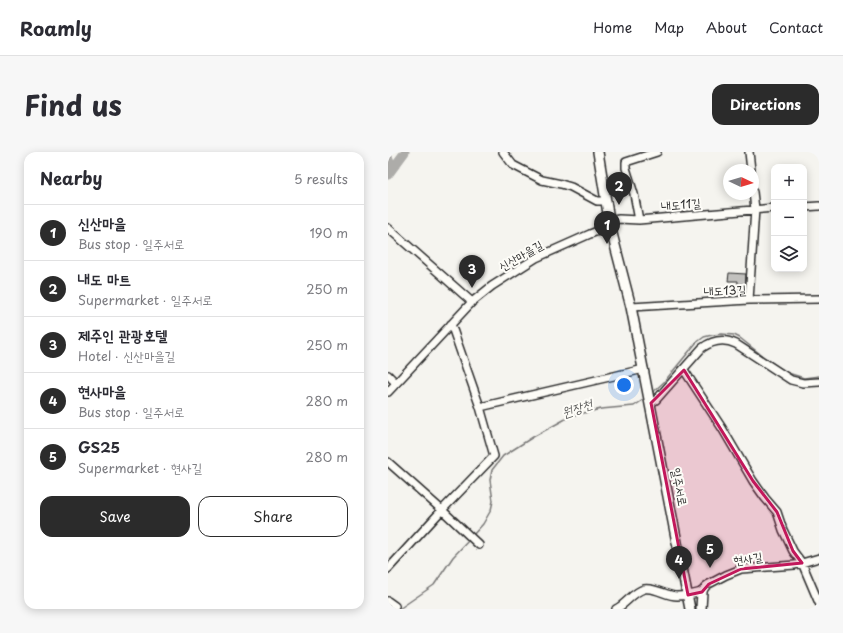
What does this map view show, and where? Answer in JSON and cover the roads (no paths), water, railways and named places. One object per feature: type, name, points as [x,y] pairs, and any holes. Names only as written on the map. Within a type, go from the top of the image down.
[{"type":"main road","name":"일주서로","points":[[598,152],[610,224],[632,307],[690,609]]},
{"type":"main road","points":[[701,609],[702,592]]},
{"type":"street","points":[[504,152],[514,165],[542,180],[571,187],[597,201],[606,201]]},
{"type":"street","points":[[639,220],[634,194],[626,168],[626,162],[657,152]]},
{"type":"street","points":[[749,152],[750,164]]},
{"type":"street","points":[[749,300],[755,209],[754,200]]},
{"type":"street","points":[[807,207],[819,206]]},
{"type":"street","name":"내도11길","points":[[610,224],[619,219],[639,220],[771,208]]},
{"type":"street","name":"신산마을길","points":[[388,392],[472,302],[492,286],[536,258],[610,224]]},
{"type":"street","points":[[388,228],[472,302]]},
{"type":"street","name":"내도13길","points":[[632,307],[749,300],[819,299]]},
{"type":"street","points":[[388,569],[494,456],[480,407],[451,324]]},
{"type":"street","points":[[650,398],[656,400],[707,344],[723,340],[736,344],[791,380],[803,384],[819,382]]},
{"type":"street","points":[[480,407],[644,369]]},
{"type":"street","points":[[684,370],[722,428],[753,481],[777,512],[782,530],[793,551],[802,563],[819,604]]},
{"type":"street","points":[[388,375],[396,383]]},
{"type":"street","points":[[388,462],[478,544]]},
{"type":"street","name":"현사길","points":[[616,609],[643,589],[650,589],[676,596],[688,595],[702,592],[709,584],[741,569],[795,565],[819,558]]},
{"type":"street","points":[[388,601],[395,606]]},
{"type":"waterway","points":[[388,175],[405,152]]},
{"type":"waterway","points":[[388,157],[388,169]]},
{"type":"waterway","name":"원장천","points":[[652,393],[664,382],[696,343],[704,337],[712,335],[734,335],[788,373],[804,378],[819,376]]},
{"type":"waterway","name":"원장천","points":[[473,535],[483,524],[491,510],[493,501],[490,480],[492,470],[503,456],[571,416],[601,409],[634,406],[646,398]]},
{"type":"waterway","name":"원장천","points":[[399,609],[434,585],[453,557],[469,540]]},
{"type":"place","name":"내도 마트","points":[[619,205]]},
{"type":"place","name":"신산마을","points":[[607,244]]},
{"type":"place","name":"제주인 관광호텔","points":[[472,288]]},
{"type":"place","name":"GS25","points":[[710,568]]},
{"type":"place","name":"현사마을","points":[[679,579]]}]
